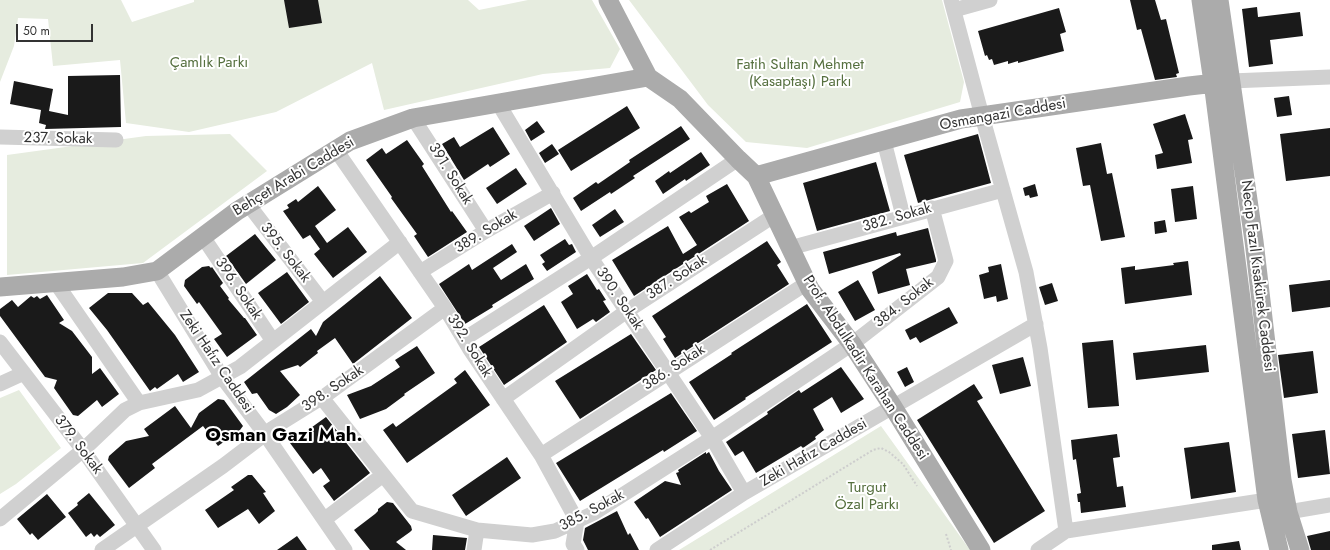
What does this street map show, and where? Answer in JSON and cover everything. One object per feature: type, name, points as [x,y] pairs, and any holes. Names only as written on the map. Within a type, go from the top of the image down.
[{"type":"main road","name":"Prof. Abdulkadir Karahan Caddesi","points":[[608,0],[648,77],[680,99],[756,176],[810,289],[852,344],[894,407],[981,550]]},
{"type":"main road","name":"Necip Fazıl Kısakürek Caddesi","points":[[1201,0],[1204,22],[1222,82],[1254,241],[1282,480],[1288,512],[1300,550]]},
{"type":"main road","name":"Necip Fazıl Kısakürek Caddesi","points":[[1219,0],[1222,82],[1217,119],[1267,500],[1279,550]]},
{"type":"main road","points":[[1204,22],[1204,50],[1200,67],[1189,86],[1205,96],[1217,119]]},
{"type":"main road","name":"Behçet Arabi Caddesi","points":[[0,287],[123,277],[157,271],[236,211],[350,141],[413,118],[648,77]]},
{"type":"main road","name":"Osmangazi Caddesi","points":[[756,176],[961,119],[1222,82]]},
{"type":"street","points":[[990,0],[952,5],[1026,272],[1036,324],[1066,532]]},
{"type":"street","points":[[1222,82],[1330,77]]},
{"type":"street","name":"390. Sokak","points":[[498,103],[591,258],[712,438],[744,493]]},
{"type":"street","name":"391. Sokak","points":[[413,118],[486,231]]},
{"type":"street","name":"237. Sokak","points":[[0,137],[116,140]]},
{"type":"street","points":[[884,141],[903,216]]},
{"type":"street","name":"392. Sokak","points":[[336,150],[445,308],[541,455],[577,521]]},
{"type":"street","points":[[464,339],[591,258],[738,159]]},
{"type":"street","name":"382. Sokak","points":[[790,248],[932,208],[1003,190]]},
{"type":"street","name":"389. Sokak","points":[[420,272],[486,231],[553,193]]},
{"type":"street","name":"395. Sokak","points":[[248,204],[323,302]]},
{"type":"street","name":"384. Sokak","points":[[852,344],[938,277],[946,261],[932,208]]},
{"type":"street","name":"387. Sokak","points":[[503,399],[627,311],[775,215]]},
{"type":"street","name":"396. Sokak","points":[[203,237],[273,341]]},
{"type":"street","points":[[0,520],[83,450],[125,410],[139,403],[198,390],[240,367],[400,242]]},
{"type":"street","name":"Zeki Hafız Caddesi","points":[[157,271],[222,377],[265,434],[345,550]]},
{"type":"street","points":[[56,283],[139,403]]},
{"type":"street","name":"386. Sokak","points":[[541,455],[807,283]]},
{"type":"street","name":"398. Sokak","points":[[102,550],[223,466],[265,434],[322,398],[445,308]]},
{"type":"street","name":"Zeki Hafız Caddesi","points":[[657,550],[744,493],[894,407],[991,348],[1036,324]]},
{"type":"street","name":"379. Sokak","points":[[0,342],[83,450],[154,550]]},
{"type":"street","name":"385. Sokak","points":[[322,398],[412,511],[476,530],[532,535],[555,531],[594,513],[712,438],[852,344]]},
{"type":"street","points":[[0,384],[24,374]]},
{"type":"street","points":[[325,519],[383,476]]},
{"type":"street","points":[[1038,550],[1066,532],[1267,500]]},
{"type":"street","points":[[1288,512],[1330,505]]},
{"type":"street","points":[[577,521],[573,544],[577,550]]},
{"type":"street","points":[[474,550],[476,530]]},
{"type":"path","points":[[710,550],[873,450],[881,448],[889,452],[903,464],[916,486]]},
{"type":"path","points":[[946,534],[951,550]]},
{"type":"green space","name":"Çamlık Parkı","points":[[0,0],[121,0],[132,22],[194,2],[194,0],[468,0],[479,10],[528,0],[592,0],[620,49],[610,68],[543,74],[384,110],[372,63],[276,112],[189,132],[126,123],[120,60],[53,66],[48,19],[18,18],[14,46],[0,82]]},
{"type":"green space","name":"Fatih Sultan Mehmet (Kasaptaşı) Parkı","points":[[629,0],[942,0],[964,82],[960,102],[807,148],[746,142],[708,105]]},
{"type":"green space","points":[[230,134],[267,171],[143,263],[7,275],[7,155],[146,136]]},
{"type":"green space","points":[[19,390],[61,448],[16,484],[0,494],[0,398]]},
{"type":"green space","name":"Turgut Özal Parkı","points":[[881,426],[970,550],[679,550]]},
{"type":"building","points":[[284,0],[318,0],[322,23],[289,28]]},
{"type":"building","points":[[1130,0],[1155,0],[1161,20],[1166,19],[1179,73],[1176,74],[1177,77],[1155,80],[1141,29],[1137,30]]},
{"type":"building","points":[[1257,7],[1258,17],[1300,12],[1303,36],[1270,40],[1273,64],[1249,67],[1242,9]]},
{"type":"building","points":[[1059,8],[1066,32],[1060,34],[1064,51],[1018,63],[1018,61],[1008,64],[1008,61],[994,65],[992,59],[989,60],[987,55],[985,56],[978,31]]},
{"type":"building","points":[[120,75],[121,127],[45,129],[46,125],[39,123],[41,110],[10,104],[14,81],[53,89],[49,111],[68,115],[68,76]]},
{"type":"building","points":[[1289,96],[1292,115],[1277,117],[1274,98]]},
{"type":"building","points":[[627,106],[640,128],[571,171],[558,150]]},
{"type":"building","points":[[1185,114],[1193,139],[1188,140],[1192,163],[1157,169],[1155,155],[1163,153],[1153,124]]},
{"type":"building","points":[[537,121],[545,132],[531,141],[525,130]]},
{"type":"building","points":[[681,126],[690,139],[633,176],[635,178],[611,194],[610,192],[581,211],[573,198],[596,182],[598,184],[630,162],[629,160]]},
{"type":"building","points":[[493,127],[510,154],[490,167],[488,164],[464,180],[442,144],[454,137],[460,147]]},
{"type":"building","points":[[1330,128],[1330,176],[1286,181],[1280,134]]},
{"type":"building","points":[[978,134],[991,183],[918,203],[904,155]]},
{"type":"building","points":[[407,140],[424,164],[422,166],[451,212],[452,211],[467,232],[428,257],[414,236],[417,234],[366,160],[382,148],[386,154]]},
{"type":"building","points":[[1101,143],[1107,174],[1112,173],[1125,237],[1101,241],[1090,185],[1083,186],[1076,148]]},
{"type":"building","points":[[552,144],[559,154],[545,163],[539,153]]},
{"type":"building","points":[[701,152],[710,165],[686,181],[685,179],[663,194],[655,181],[669,171],[670,173]]},
{"type":"building","points":[[876,162],[890,211],[817,231],[803,183]]},
{"type":"building","points":[[516,168],[527,184],[497,204],[486,188]]},
{"type":"building","points":[[727,184],[749,221],[634,296],[612,260],[668,226],[683,254],[697,245],[679,217],[689,211],[691,213],[709,202],[706,196]]},
{"type":"building","points":[[1035,184],[1038,196],[1030,198],[1029,195],[1025,196],[1023,188]]},
{"type":"building","points":[[318,186],[336,210],[315,226],[327,243],[348,227],[367,252],[333,278],[314,254],[320,249],[310,235],[303,239],[283,211],[289,208],[287,205],[296,199],[298,202]]},
{"type":"building","points":[[1193,186],[1197,219],[1175,222],[1171,189]]},
{"type":"building","points":[[551,208],[560,224],[534,241],[524,226]]},
{"type":"building","points":[[615,209],[624,222],[600,237],[592,225]]},
{"type":"building","points":[[1165,220],[1167,232],[1155,234],[1154,222]]},
{"type":"building","points":[[928,228],[936,262],[906,269],[910,285],[878,294],[872,272],[901,255],[900,253],[829,274],[823,252],[896,232],[897,236]]},
{"type":"building","points":[[255,234],[276,260],[246,284],[226,256]]},
{"type":"building","points":[[565,239],[569,245],[572,244],[576,252],[547,271],[542,264],[545,262],[540,255]]},
{"type":"building","points":[[767,241],[781,262],[777,265],[789,284],[675,358],[663,339],[666,337],[652,316]]},
{"type":"building","points":[[512,244],[517,252],[493,268],[501,280],[526,264],[534,279],[465,324],[439,284],[469,264],[472,270]]},
{"type":"building","points":[[1188,261],[1192,295],[1125,304],[1121,268],[1135,266],[1135,270],[1174,265],[1173,263]]},
{"type":"building","points":[[1001,264],[1008,299],[997,302],[996,296],[984,299],[979,275],[989,272],[988,267]]},
{"type":"building","points":[[209,266],[211,268],[212,267],[223,283],[220,286],[229,298],[228,299],[245,318],[257,335],[227,357],[214,339],[222,334],[199,302],[197,304],[184,286],[185,280],[202,267]]},
{"type":"building","points":[[287,272],[309,302],[281,324],[258,293]]},
{"type":"building","points":[[587,274],[597,290],[599,289],[606,300],[603,301],[610,312],[596,322],[593,319],[577,329],[561,302],[573,294],[568,286]]},
{"type":"building","points":[[380,276],[412,318],[353,364],[335,338],[317,351],[318,353],[300,367],[298,365],[280,371],[300,395],[287,407],[276,414],[269,410],[257,393],[252,394],[244,382],[311,329],[316,336],[323,322]]},
{"type":"building","points":[[858,280],[875,310],[855,321],[838,292]]},
{"type":"building","points":[[1330,280],[1330,307],[1292,312],[1289,285]]},
{"type":"building","points":[[1052,283],[1058,301],[1045,305],[1039,287]]},
{"type":"building","points":[[108,293],[132,293],[143,305],[148,302],[175,335],[199,372],[183,382],[178,374],[157,389],[155,387],[150,391],[107,330],[89,308]]},
{"type":"building","points":[[47,295],[64,320],[59,323],[72,331],[92,357],[92,374],[100,368],[119,394],[102,407],[97,400],[78,416],[73,415],[54,388],[57,380],[45,377],[0,316],[0,309],[12,300],[18,307],[31,296],[34,298],[37,296],[40,299]]},
{"type":"building","points":[[807,304],[832,342],[745,398],[746,399],[714,420],[689,382]]},
{"type":"building","points":[[544,305],[567,342],[504,385],[479,347]]},
{"type":"building","points":[[949,307],[958,323],[920,343],[916,337],[910,340],[905,330]]},
{"type":"building","points":[[631,334],[656,370],[580,419],[555,381]]},
{"type":"building","points":[[1113,340],[1119,406],[1088,408],[1082,343]]},
{"type":"building","points":[[1206,345],[1209,372],[1136,380],[1133,353]]},
{"type":"building","points":[[417,346],[435,373],[404,394],[405,395],[386,409],[360,419],[347,395],[371,386],[400,367],[395,360]]},
{"type":"building","points":[[1313,351],[1318,393],[1284,398],[1278,355]]},
{"type":"building","points":[[1023,357],[1031,386],[1000,394],[992,365]]},
{"type":"building","points":[[841,367],[864,399],[841,413],[832,397],[813,409],[824,430],[815,437],[816,439],[803,448],[801,446],[756,473],[743,451],[735,456],[726,442],[768,414],[767,412],[799,390],[801,393]]},
{"type":"building","points":[[907,367],[914,382],[905,387],[897,372]]},
{"type":"building","points":[[465,370],[490,405],[407,463],[383,430],[393,423],[396,427],[457,383],[454,379]]},
{"type":"building","points":[[974,384],[983,398],[977,401],[1045,511],[994,543],[917,420]]},
{"type":"building","points":[[671,393],[697,431],[580,501],[556,463]]},
{"type":"building","points":[[218,399],[224,400],[243,426],[240,430],[218,446],[203,426],[152,464],[155,468],[129,488],[108,460],[109,456],[126,441],[149,436],[144,429],[175,406],[191,428],[199,413]]},
{"type":"building","points":[[326,417],[370,473],[334,501],[323,486],[330,481],[321,468],[313,474],[290,443]]},
{"type":"building","points":[[1325,430],[1330,474],[1298,478],[1292,434]]},
{"type":"building","points":[[1117,434],[1120,457],[1113,458],[1117,487],[1123,486],[1126,507],[1081,513],[1080,502],[1078,502],[1077,494],[1081,493],[1076,459],[1073,460],[1071,440]]},
{"type":"building","points":[[1229,442],[1236,492],[1191,499],[1184,448]]},
{"type":"building","points":[[706,452],[706,454],[709,452],[719,471],[732,490],[660,537],[648,518],[646,519],[634,502],[665,481],[681,485],[676,473],[679,472],[678,470]]},
{"type":"building","points":[[507,457],[521,478],[466,516],[452,495]]},
{"type":"building","points":[[248,475],[252,475],[266,492],[263,493],[275,511],[259,524],[248,509],[218,528],[205,510],[234,490],[231,487]]},
{"type":"building","points":[[89,493],[115,525],[100,537],[97,534],[94,537],[91,533],[86,537],[68,513]]},
{"type":"building","points":[[47,494],[66,517],[38,540],[32,533],[30,535],[17,519]]},
{"type":"building","points":[[387,502],[393,503],[411,526],[412,530],[396,542],[406,550],[370,550],[354,530],[375,514],[378,509]]},
{"type":"building","points":[[617,511],[628,535],[630,533],[639,550],[588,550],[583,540],[585,528]]},
{"type":"building","points":[[1330,531],[1330,550],[1311,550],[1307,536]]},
{"type":"building","points":[[433,535],[467,538],[465,550],[432,550]]},
{"type":"building","points":[[297,536],[307,550],[277,550]]},
{"type":"building","points":[[1239,541],[1241,550],[1212,550],[1212,545]]},
{"type":"district","name":"Osman Gazi Mah.","points":[[284,436]]}]
